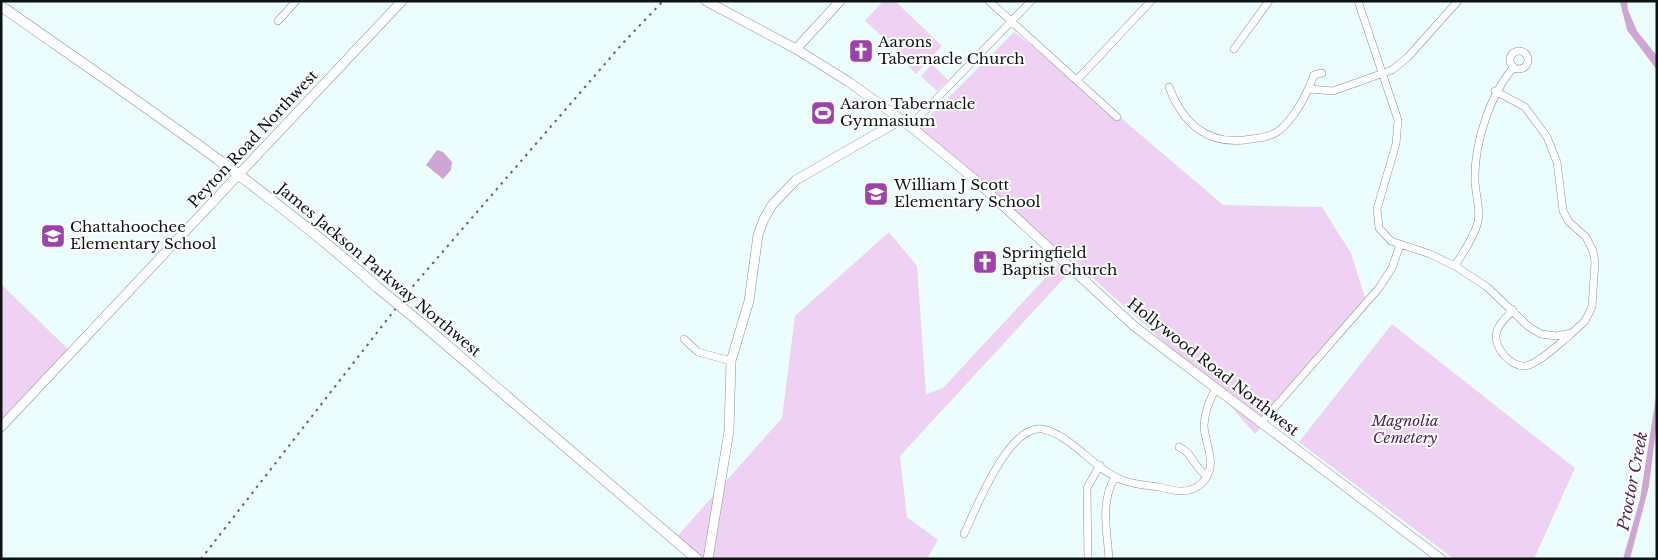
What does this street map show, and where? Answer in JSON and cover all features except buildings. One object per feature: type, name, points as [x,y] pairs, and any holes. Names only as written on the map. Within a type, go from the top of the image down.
[{"type":"main road","name":"James Jackson Parkway Northwest","points":[[1,6],[239,174],[324,240],[697,559]]},
{"type":"street","points":[[278,21],[296,1]]},
{"type":"street","name":"Peyton Road Northwest","points":[[1,426],[402,1]]},
{"type":"street","name":"Hollywood Road Northwest","points":[[706,1],[744,19],[796,49],[849,82],[902,119],[973,178],[1134,326],[1441,559]]},
{"type":"street","points":[[796,49],[840,1]]},
{"type":"street","points":[[989,1],[1117,117]]},
{"type":"street","points":[[910,126],[1031,1]]},
{"type":"street","points":[[1077,80],[1152,1]]},
{"type":"street","points":[[1234,49],[1269,1]]},
{"type":"street","points":[[1358,1],[1397,110],[1399,130],[1376,219],[1384,236],[1400,245],[1430,254],[1455,266],[1487,286],[1529,327],[1541,334],[1556,336],[1572,333]]},
{"type":"street","points":[[1309,89],[1334,91],[1392,70],[1408,57],[1458,1]]},
{"type":"street","points":[[1455,266],[1478,221],[1479,207],[1475,182],[1475,166],[1488,110],[1496,91],[1514,67]]},
{"type":"street","points":[[1169,87],[1178,109],[1190,123],[1214,138],[1226,142],[1247,140],[1276,132],[1285,125],[1309,89],[1314,75],[1322,72]]},
{"type":"street","points":[[1496,91],[1524,107],[1546,137],[1557,162],[1563,211],[1570,222],[1586,238],[1593,251],[1595,262],[1592,307],[1585,321],[1534,364],[1526,366],[1517,364],[1500,350],[1496,338],[1498,327],[1513,310]]},
{"type":"street","points":[[708,559],[729,431],[731,361],[749,301],[758,235],[772,205],[796,180],[902,119]]},
{"type":"street","points":[[1262,423],[1379,288],[1392,268],[1400,245]]},
{"type":"street","points":[[684,339],[698,352],[731,361]]},
{"type":"street","points":[[964,534],[1000,458],[1016,441],[1031,430],[1042,429],[1056,434],[1126,482],[1182,491],[1192,490],[1207,476],[1211,466],[1204,426],[1209,401],[1216,389]]},
{"type":"street","points":[[1179,447],[1188,452],[1198,470],[1207,476]]},
{"type":"street","points":[[1088,559],[1087,488],[1100,465]]},
{"type":"street","points":[[1109,559],[1105,502],[1108,488],[1115,476]]},
{"type":"green space","points":[[883,1],[895,1],[942,46],[916,74],[902,55],[865,21]]},
{"type":"green space","points":[[1014,32],[1079,82],[1223,205],[1322,207],[1351,253],[1368,307],[1255,434],[1214,387],[1077,264],[900,456],[907,517],[938,540],[927,559],[695,559],[673,541],[782,418],[795,316],[889,232],[917,266],[926,394],[943,388],[1060,262],[1026,228],[913,133]]},
{"type":"green space","points":[[932,64],[948,80],[937,91],[921,76]]},
{"type":"green space","points":[[1,284],[70,351],[1,423]]},
{"type":"green space","name":"Magnolia Cemetery","points":[[1392,324],[1575,468],[1534,559],[1454,559],[1299,442]]},
{"type":"shaded area","points":[[1627,1],[1628,10],[1637,31],[1657,56],[1657,70],[1627,30],[1620,2]]},
{"type":"shaded area","points":[[437,150],[443,152],[452,162],[451,170],[443,179],[426,165]]},
{"type":"shaded area","points":[[1657,390],[1657,420],[1649,486],[1630,559],[1623,559],[1640,499]]},
{"type":"railway","points":[[201,559],[414,285],[623,43],[663,1]]},
{"type":"place","name":"Aarons Tabernacle Church","points":[[861,51]]},
{"type":"place","name":"Aaron Tabernacle Gymnasium","points":[[823,113]]},
{"type":"place","name":"William J Scott Elementary School","points":[[876,194]]},
{"type":"place","name":"Chattahoochee Elementary School","points":[[53,236]]},
{"type":"place","name":"Springfield Baptist Church","points":[[985,262]]},
{"type":"water label","name":"Proctor Creek","points":[[1632,481]]}]
